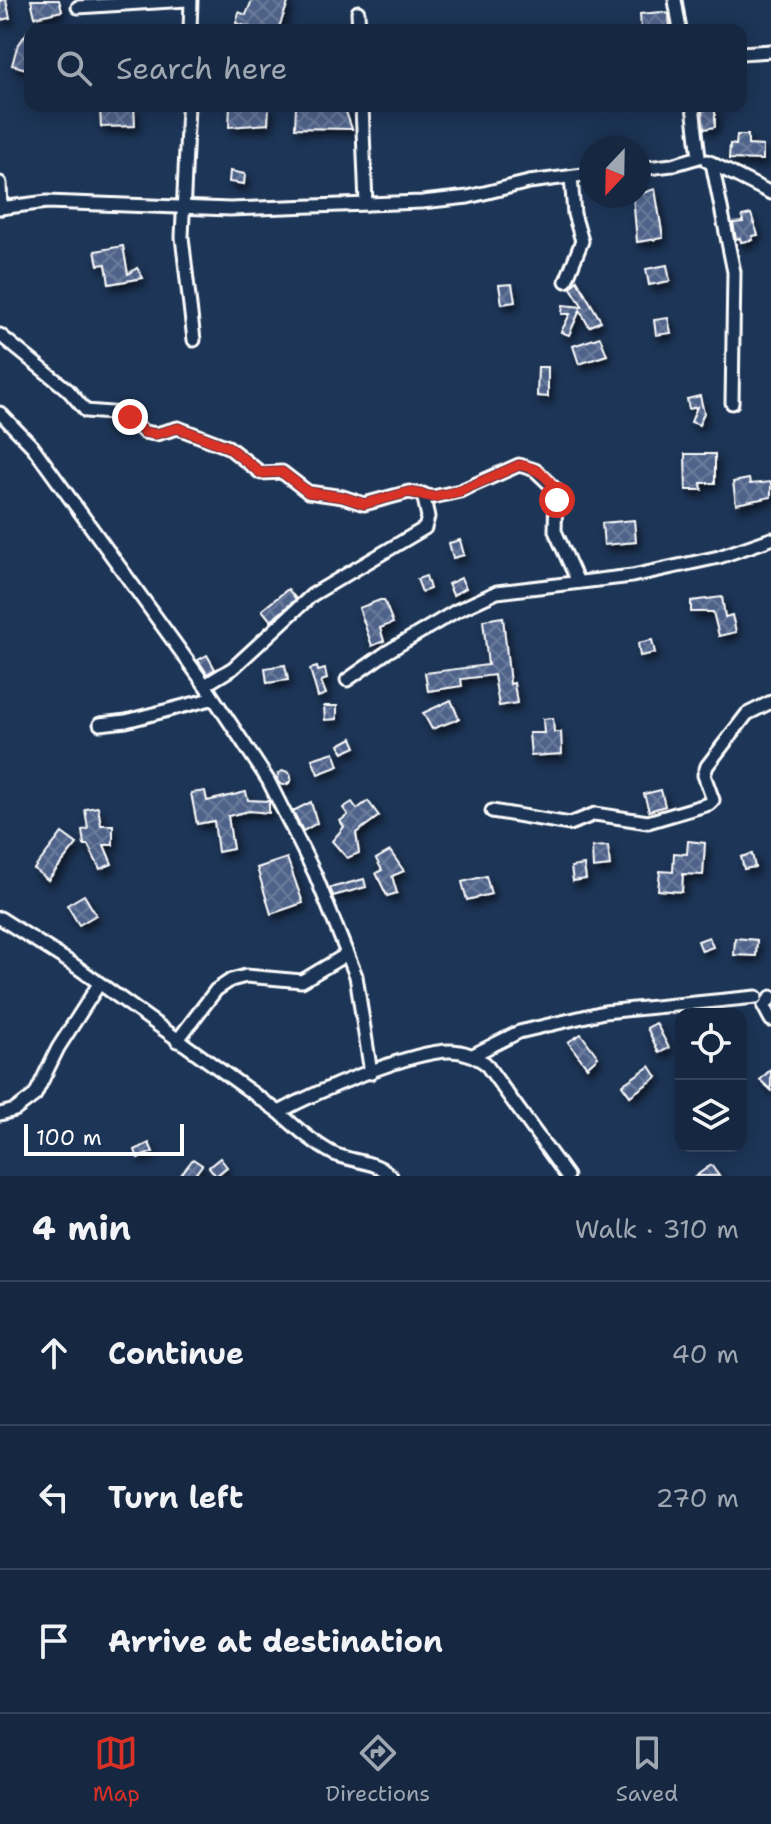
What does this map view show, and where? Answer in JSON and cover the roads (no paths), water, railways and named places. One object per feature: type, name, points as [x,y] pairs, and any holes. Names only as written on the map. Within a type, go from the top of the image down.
[{"type":"street","points":[[78,7],[189,0],[190,24]]},
{"type":"street","points":[[675,0],[679,24]]},
{"type":"street","points":[[358,12],[359,24]]},
{"type":"street","points":[[747,53],[771,51]]},
{"type":"street","points":[[188,112],[186,209],[182,237],[194,340]]},
{"type":"street","points":[[362,112],[366,204]]},
{"type":"street","points":[[694,112],[699,157]]},
{"type":"street","points":[[651,168],[699,157],[771,193]]},
{"type":"street","points":[[712,163],[734,272],[732,403]]},
{"type":"street","points":[[0,183],[0,208],[47,202],[186,209],[453,199],[529,182],[579,176]]},
{"type":"street","points":[[566,281],[582,241],[574,214],[571,177]]},
{"type":"street","points":[[0,335],[68,390],[86,411],[123,414],[139,429],[150,434],[178,428],[228,447],[261,473],[285,474],[308,492],[368,505],[409,492],[433,497],[460,491],[519,465],[535,470],[556,490],[555,531],[578,582]]},
{"type":"street","points":[[0,413],[33,447],[205,685],[211,699],[268,780],[315,874],[347,954],[363,1004],[371,1073]]},
{"type":"street","points":[[205,685],[233,668],[312,595],[425,528],[428,517],[423,494]]},
{"type":"street","points":[[347,680],[387,652],[480,599],[510,589],[632,576],[719,557],[771,539]]},
{"type":"street","points":[[100,724],[126,721],[211,699]]},
{"type":"street","points":[[492,811],[570,824],[595,814],[648,822],[709,804],[713,800],[704,775],[707,766],[747,714],[771,702]]},
{"type":"street","points":[[0,918],[279,1112],[308,1138],[332,1153],[380,1166],[391,1176]]},
{"type":"street","points":[[177,1041],[216,990],[231,980],[246,976],[302,981],[347,954]]},
{"type":"street","points":[[0,1114],[26,1103],[35,1095],[58,1048],[99,984]]},
{"type":"street","points":[[473,1055],[519,1032],[604,1012],[756,997]]},
{"type":"street","points":[[771,997],[764,1007],[771,1020]]},
{"type":"street","points":[[279,1112],[371,1073],[431,1054],[449,1051],[473,1055],[485,1063],[567,1176]]}]
